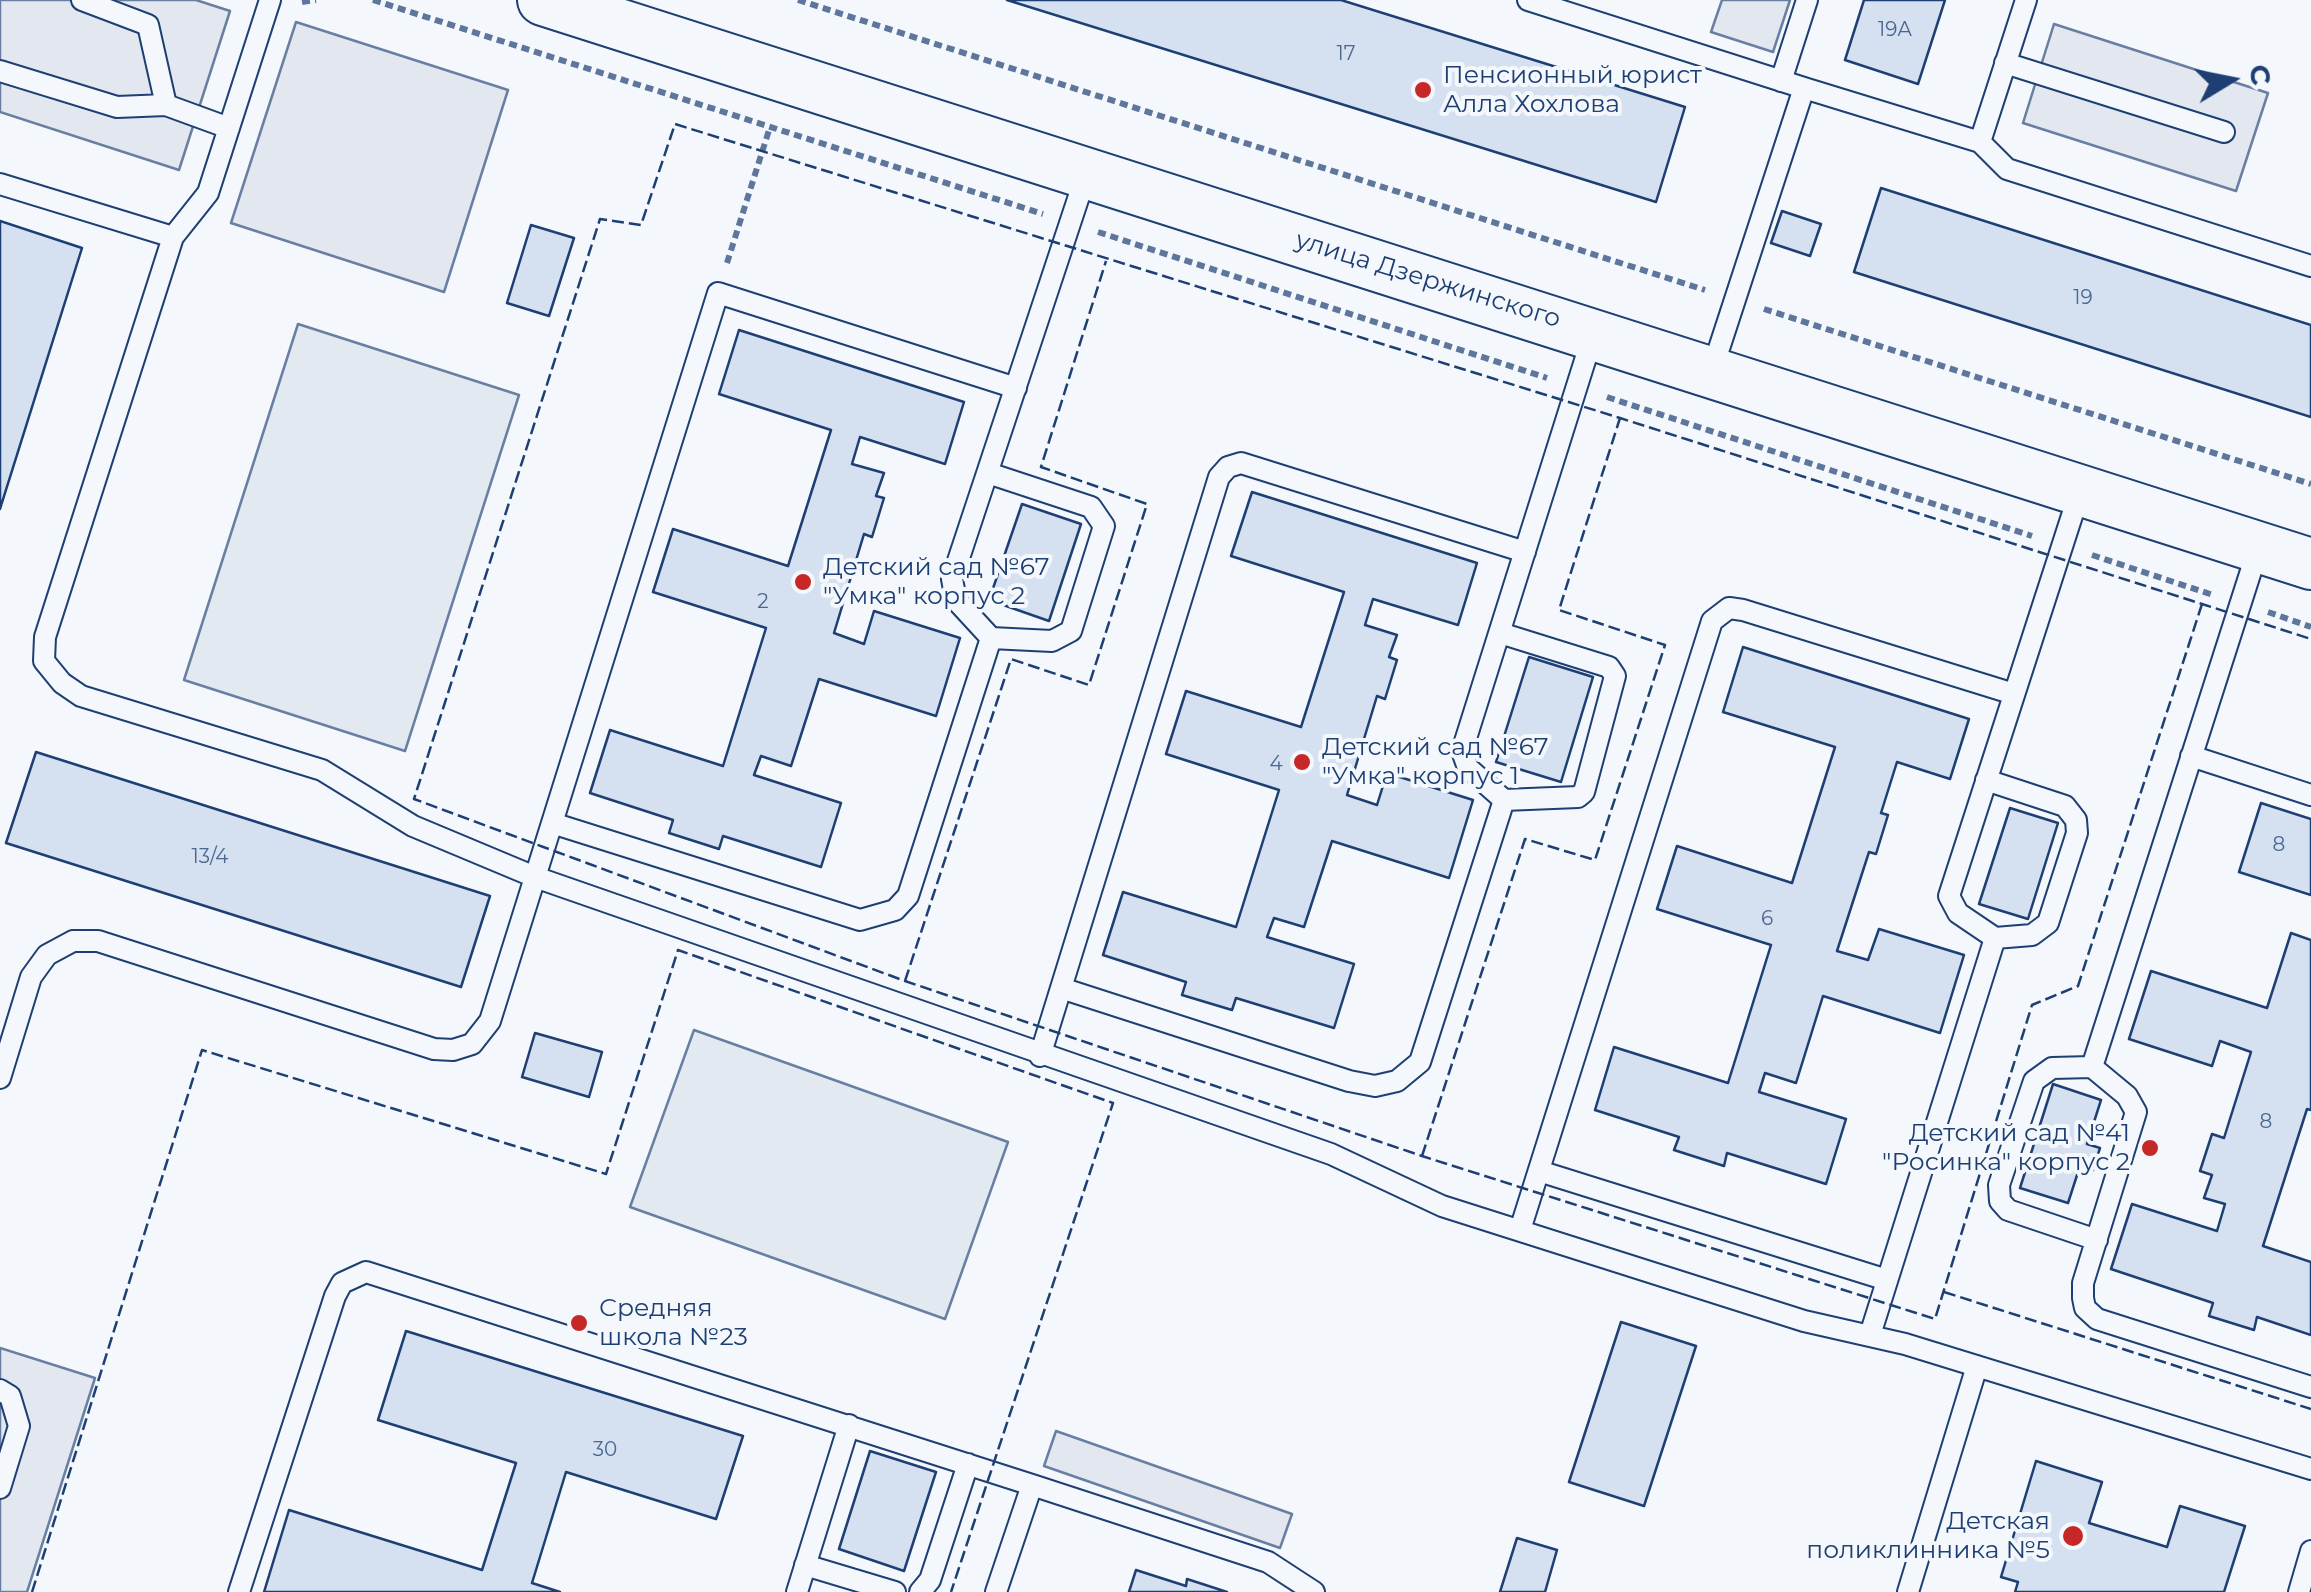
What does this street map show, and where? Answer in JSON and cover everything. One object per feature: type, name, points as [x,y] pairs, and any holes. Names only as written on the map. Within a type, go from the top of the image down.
[{"type":"street","name":"улица Дзержинского","points":[[543,0],[2311,564]]},
{"type":"lane","points":[[82,0],[148,24],[166,105]]},
{"type":"lane","points":[[270,0],[208,193],[174,237],[46,636],[44,661],[62,683],[81,696],[322,770],[413,826],[535,877],[1040,1056],[1331,1154],[1442,1206],[1804,1321],[1977,1366],[2311,1469]]},
{"type":"lane","points":[[1528,0],[1980,142],[2008,169],[2311,266]]},
{"type":"lane","points":[[1780,81],[1807,0]]},
{"type":"lane","points":[[1980,142],[2026,0]]},
{"type":"lane","points":[[2005,64],[2224,132]]},
{"type":"lane","points":[[0,71],[118,108],[166,105],[229,128]]},
{"type":"lane","points":[[1712,370],[1804,88]]},
{"type":"lane","points":[[988,473],[1091,507],[1104,526],[1071,630],[1052,641],[991,638],[952,594],[952,579],[1087,173]]},
{"type":"lane","points":[[0,184],[174,237]]},
{"type":"lane","points":[[0,1078],[32,977],[46,956],[73,941],[98,941],[434,1049],[453,1050],[472,1044],[490,1021],[718,293],[1016,388]]},
{"type":"lane","points":[[1500,633],[1609,667],[1615,685],[1584,792],[1573,798],[1504,800],[1468,768],[1462,750],[1594,333]]},
{"type":"lane","points":[[1040,1056],[1220,476],[1241,463],[1525,552]]},
{"type":"lane","points":[[1986,780],[2065,806],[2076,820],[2077,833],[2048,923],[2032,935],[1995,938],[1958,913],[1948,896],[2080,490]]},
{"type":"lane","points":[[2092,1067],[2259,547]]},
{"type":"lane","points":[[1520,1230],[1712,621],[1720,613],[1743,610],[2014,694]]},
{"type":"lane","points":[[552,823],[860,920],[880,917],[895,910],[908,896],[991,638]]},
{"type":"lane","points":[[2191,756],[2311,794]]},
{"type":"lane","points":[[1061,988],[1349,1081],[1375,1086],[1397,1082],[1420,1062],[1504,800]]},
{"type":"lane","points":[[1870,1336],[1995,938]]},
{"type":"lane","points":[[2097,1240],[2008,1210],[2000,1200],[1999,1185],[2034,1082],[2052,1068],[2092,1067],[2127,1096],[2136,1112],[2083,1298],[2097,1319],[2311,1387]]},
{"type":"lane","points":[[1539,1171],[1887,1280]]},
{"type":"lane","points":[[239,1592],[334,1296],[342,1283],[366,1272],[1268,1562],[1314,1592]]},
{"type":"lane","points":[[1908,1592],[1977,1366]]},
{"type":"lane","points":[[0,1390],[10,1396],[19,1426],[0,1488]]},
{"type":"lane","points":[[797,1592],[848,1425]]},
{"type":"lane","points":[[920,1592],[930,1580],[968,1464]]},
{"type":"lane","points":[[996,1592],[1032,1485]]},
{"type":"lane","points":[[2298,1592],[2311,1551]]},
{"type":"lane","points":[[805,1565],[894,1592]]},
{"type":"path","points":[[373,0],[2311,626]]},
{"type":"path","points":[[798,0],[2311,484]]},
{"type":"path","points":[[718,293],[770,127]]},
{"type":"shaded area","points":[[0,0],[196,0],[230,11],[179,170],[0,112]]},
{"type":"shaded area","points":[[1722,0],[1790,0],[1773,52],[1711,32]]},
{"type":"shaded area","points":[[296,22],[508,90],[444,292],[231,223]]},
{"type":"shaded area","points":[[2054,24],[2268,93],[2236,191],[2023,123]]},
{"type":"shaded area","points":[[298,324],[519,395],[405,751],[184,680]]},
{"type":"shaded area","points":[[694,1030],[1008,1142],[945,1319],[630,1207]]},
{"type":"shaded area","points":[[0,1348],[95,1378],[27,1592],[0,1592]]},
{"type":"shaded area","points":[[1056,1431],[1292,1514],[1280,1548],[1044,1466]]},
{"type":"building","points":[[1007,0],[1341,0],[1685,107],[1656,202]]},
{"type":"building","points":[[1864,0],[1945,0],[1918,84],[1845,60]]},
{"type":"building","points":[[1881,188],[2311,325],[2311,417],[1854,272]]},
{"type":"building","points":[[1782,211],[1821,224],[1810,256],[1771,243]]},
{"type":"building","points":[[0,221],[82,248],[0,509]]},
{"type":"building","points":[[531,225],[574,238],[549,316],[507,303]]},
{"type":"building","points":[[739,330],[964,402],[945,464],[860,437],[852,464],[884,473],[876,496],[884,498],[872,537],[864,534],[834,633],[864,644],[874,611],[960,638],[936,716],[819,679],[791,766],[761,756],[754,775],[841,803],[821,867],[723,836],[719,849],[669,833],[673,820],[590,793],[610,730],[723,766],[766,628],[653,592],[673,529],[788,566],[831,430],[719,394]]},
{"type":"building","points":[[1252,492],[1477,563],[1458,625],[1373,599],[1365,625],[1397,635],[1389,657],[1397,660],[1385,699],[1377,696],[1347,795],[1377,805],[1387,773],[1473,800],[1449,878],[1332,841],[1304,927],[1274,918],[1267,937],[1354,964],[1334,1028],[1236,998],[1232,1010],[1182,995],[1186,982],[1103,955],[1123,892],[1236,927],[1279,790],[1166,754],[1186,691],[1301,727],[1344,592],[1231,556]]},
{"type":"building","points":[[1022,504],[1081,524],[1049,621],[989,600]]},
{"type":"building","points":[[1743,647],[1969,719],[1950,779],[1897,762],[1881,813],[1888,815],[1876,854],[1869,852],[1837,951],[1868,960],[1879,929],[1964,955],[1940,1033],[1823,996],[1796,1083],[1765,1073],[1759,1092],[1846,1119],[1826,1184],[1727,1153],[1724,1166],[1674,1150],[1679,1137],[1595,1110],[1614,1047],[1728,1083],[1771,945],[1657,909],[1677,846],[1792,883],[1835,747],[1723,712]]},
{"type":"building","points":[[1529,657],[1593,677],[1561,782],[1496,762]]},
{"type":"building","points":[[36,752],[490,896],[461,987],[6,843]]},
{"type":"building","points":[[2261,803],[2311,819],[2311,895],[2239,872]]},
{"type":"building","points":[[2010,808],[2058,823],[2028,919],[1979,904]]},
{"type":"building","points":[[2291,933],[2311,940],[2311,1110],[2307,1109],[2263,1246],[2311,1262],[2311,1335],[2257,1317],[2254,1330],[2209,1316],[2213,1303],[2111,1269],[2132,1204],[2217,1231],[2225,1204],[2204,1198],[2212,1175],[2200,1171],[2212,1134],[2224,1138],[2251,1052],[2220,1041],[2212,1066],[2129,1039],[2151,971],[2267,1008]]},
{"type":"building","points":[[535,1033],[602,1052],[589,1097],[522,1077]]},
{"type":"building","points":[[2053,1084],[2101,1100],[2087,1144],[2100,1148],[2093,1170],[2080,1166],[2068,1203],[2020,1188]]},
{"type":"building","points":[[1621,1322],[1696,1346],[1644,1506],[1569,1482]]},
{"type":"building","points":[[406,1331],[743,1436],[716,1519],[566,1472],[532,1583],[560,1592],[264,1592],[289,1510],[482,1570],[516,1463],[378,1420]]},
{"type":"building","points":[[870,1451],[936,1472],[904,1571],[839,1549]]},
{"type":"building","name":"Детская поликлинника №5","points":[[2036,1461],[2102,1482],[2089,1523],[2167,1547],[2180,1506],[2245,1526],[2224,1592],[2015,1592],[2018,1582],[2001,1577]]},
{"type":"building","points":[[1517,1538],[1557,1550],[1545,1592],[1500,1592]]},
{"type":"building","points":[[1136,1570],[1186,1586],[1187,1579],[1227,1592],[1129,1592]]},
{"type":"fence","points":[[2202,604],[2078,986],[2032,1005],[1935,1319],[1422,1156],[905,981],[414,799],[600,219],[641,225],[675,124],[1620,418],[2202,604],[2311,639]]},
{"type":"fence","points":[[905,981],[1011,659],[1089,685],[1147,504],[1041,467],[1106,261]]},
{"type":"fence","points":[[1422,1156],[1525,839],[1595,860],[1665,645],[1559,610],[1620,418]]},
{"type":"fence","points":[[32,1592],[202,1050],[606,1174],[678,950],[1113,1103],[951,1592]]},
{"type":"fence","points":[[1944,1292],[2311,1409]]},
{"type":"place","name":"Пенсионный юрист Алла Хохлова","points":[[1423,90]]},
{"type":"place","name":"Детский сад №67 \"Умка\" корпус 2","points":[[803,582]]},
{"type":"place","name":"Детский сад №67 \"Умка\" корпус 1","points":[[1302,762]]},
{"type":"place","name":"Детский сад №41 \"Росинка\" корпус 2","points":[[2150,1148]]},
{"type":"place","name":"Средняя школа №23","points":[[579,1323]]},
{"type":"place","name":"Детская поликлинника №5","points":[[2073,1536]]}]
